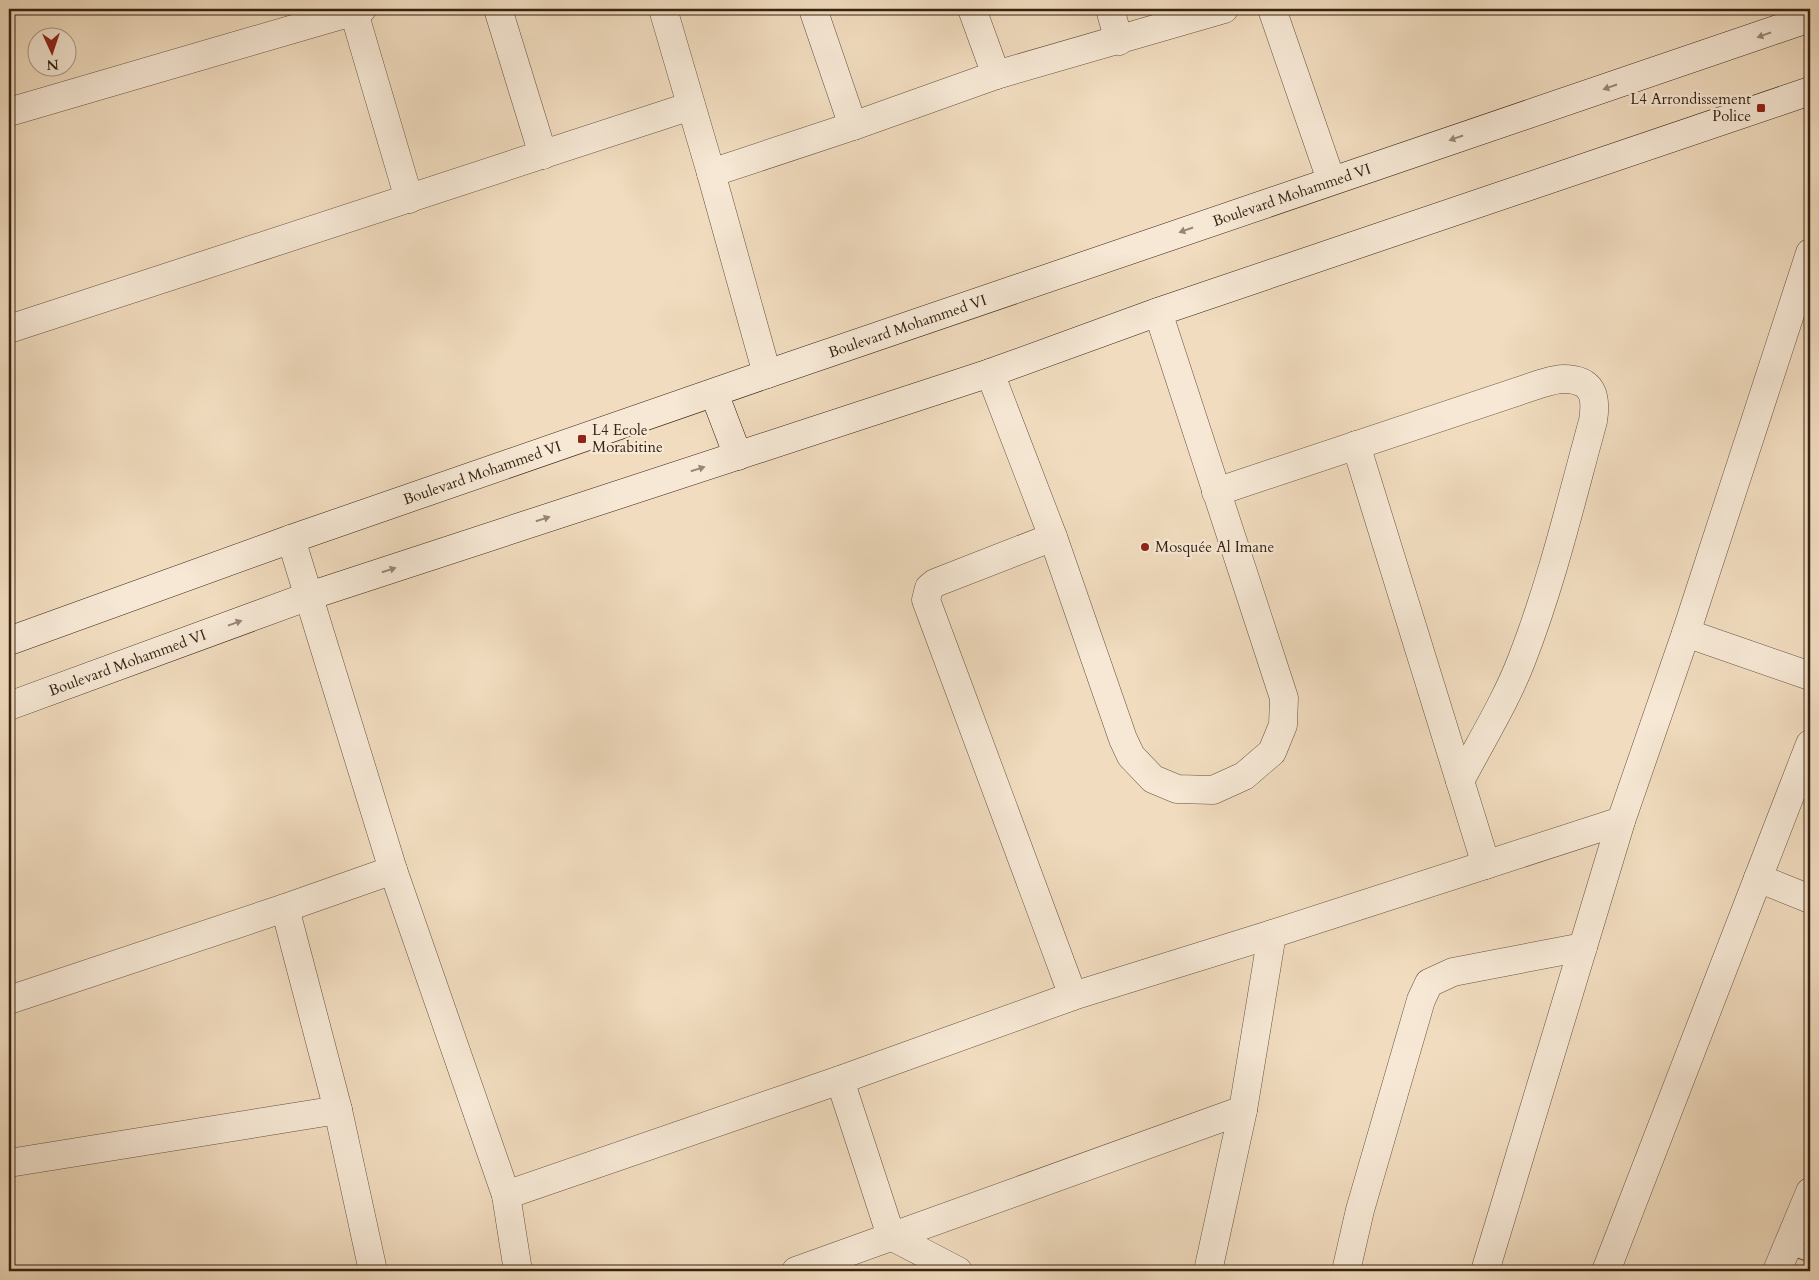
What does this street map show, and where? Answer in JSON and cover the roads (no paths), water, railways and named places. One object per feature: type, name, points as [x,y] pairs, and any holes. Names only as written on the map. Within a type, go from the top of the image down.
[{"type":"street","points":[[498,9],[543,155]]},
{"type":"street","points":[[663,9],[767,374]]},
{"type":"street","points":[[813,9],[853,126]]},
{"type":"street","points":[[972,9],[996,76]]},
{"type":"street","points":[[1110,9],[1119,40]]},
{"type":"street","points":[[710,173],[996,76],[1224,9]]},
{"type":"street","points":[[1272,9],[1331,180]]},
{"type":"street","points":[[9,112],[356,10],[409,199]]},
{"type":"street","name":"Boulevard Mohammed VI","points":[[9,641],[291,539],[767,374],[1331,180],[1751,40],[1810,18]]},
{"type":"street","name":"Boulevard Mohammed VI","points":[[9,706],[309,596],[990,372],[1158,312],[1810,91]]},
{"type":"street","points":[[9,328],[691,106]]},
{"type":"street","points":[[1485,1271],[1622,821],[1686,633],[1810,253]]},
{"type":"street","points":[[990,372],[1053,537],[1123,739],[1131,756],[1153,779],[1177,789],[1213,790],[1244,776],[1272,752],[1283,724],[1284,698],[1158,312]]},
{"type":"street","points":[[1216,492],[1562,378],[1583,382],[1593,392],[1596,407],[1593,421],[1544,596],[1522,660],[1460,781]]},
{"type":"street","points":[[714,393],[738,456]]},
{"type":"street","points":[[1356,445],[1486,865]]},
{"type":"street","points":[[1053,537],[935,583],[929,588],[926,600],[1073,996]]},
{"type":"street","points":[[291,539],[393,870],[506,1195],[518,1271]]},
{"type":"street","points":[[1686,633],[1810,676]]},
{"type":"street","points":[[1606,1271],[1810,744]]},
{"type":"street","points":[[506,1195],[840,1080],[1073,996],[1622,821]]},
{"type":"street","points":[[9,1000],[393,870]]},
{"type":"street","points":[[1758,878],[1810,899]]},
{"type":"street","points":[[285,908],[338,1110],[373,1271]]},
{"type":"street","points":[[1208,1271],[1243,1110],[1272,934]]},
{"type":"street","points":[[1346,1271],[1362,1200],[1421,1000],[1429,983],[1453,972],[1583,948]]},
{"type":"street","points":[[840,1080],[891,1236],[958,1271]]},
{"type":"street","points":[[9,1163],[338,1110]]},
{"type":"street","points":[[796,1271],[1243,1110]]},
{"type":"street","points":[[1777,1271],[1799,1250],[1810,1192]]},
{"type":"place","name":"L4 Arrondissement Police","points":[[1761,108]]},
{"type":"place","name":"L4 Ecole Morabitine","points":[[582,439]]},
{"type":"place","name":"Mosquée Al Imane","points":[[1145,547]]}]
